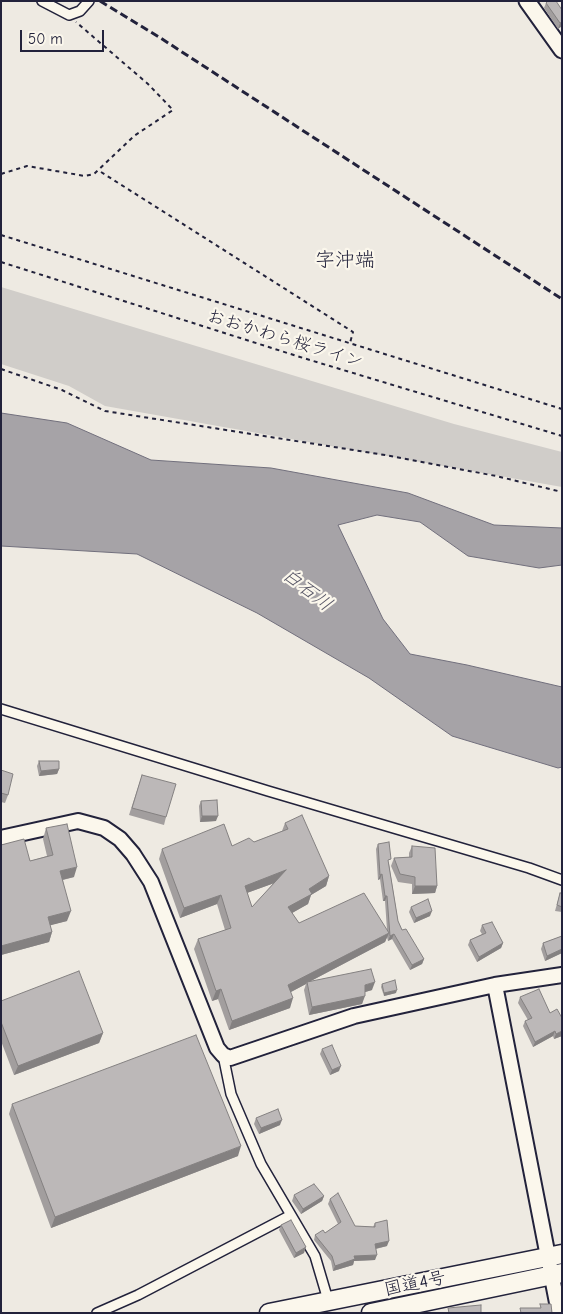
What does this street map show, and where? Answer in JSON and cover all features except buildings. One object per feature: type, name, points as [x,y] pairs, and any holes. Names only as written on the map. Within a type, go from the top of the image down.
[{"type":"highway","name":"国道4号","points":[[269,1313],[555,1256]]},
{"type":"highway","name":"国道4号","points":[[371,1313],[558,1274]]},
{"type":"main road","points":[[527,1],[562,50]]},
{"type":"street","points":[[42,1],[69,15],[80,11],[89,1]]},
{"type":"street","points":[[1,709],[268,791],[529,868],[562,880]]},
{"type":"street","points":[[1,838],[78,822],[104,828],[120,839],[133,854],[151,882],[217,1048],[223,1055],[230,1058],[354,1016],[496,985],[562,975]]},
{"type":"street","points":[[496,985],[555,1256],[558,1274],[559,1313]]},
{"type":"street","points":[[223,1055],[231,1094],[261,1164],[315,1256],[328,1300]]},
{"type":"street","points":[[97,1313],[138,1295],[291,1215]]},
{"type":"path","points":[[1,174],[27,166],[85,176],[100,171],[134,136],[173,110],[148,84],[119,61],[69,15]]},
{"type":"path","points":[[100,171],[353,332],[350,343]]},
{"type":"path","points":[[1,235],[562,409]]},
{"type":"path","name":"おおかわら桜ライン","points":[[1,262],[300,357],[562,436]]},
{"type":"path","points":[[1,369],[62,390],[105,411],[385,455],[496,476],[562,492]]},
{"type":"shaded area","points":[[1,287],[454,424],[562,452],[562,487],[105,406],[69,386],[1,364]]},
{"type":"water","name":"白石川","points":[[1,413],[67,423],[151,460],[271,468],[408,493],[494,525],[562,528],[562,565],[539,568],[468,556],[420,522],[377,515],[338,525],[383,619],[410,654],[562,687],[562,767],[558,768],[452,736],[369,678],[257,613],[137,554],[1,546]]},
{"type":"railway","points":[[100,1],[159,37],[562,299]]},
{"type":"district","name":"字沖端","points":[[345,260]]}]
